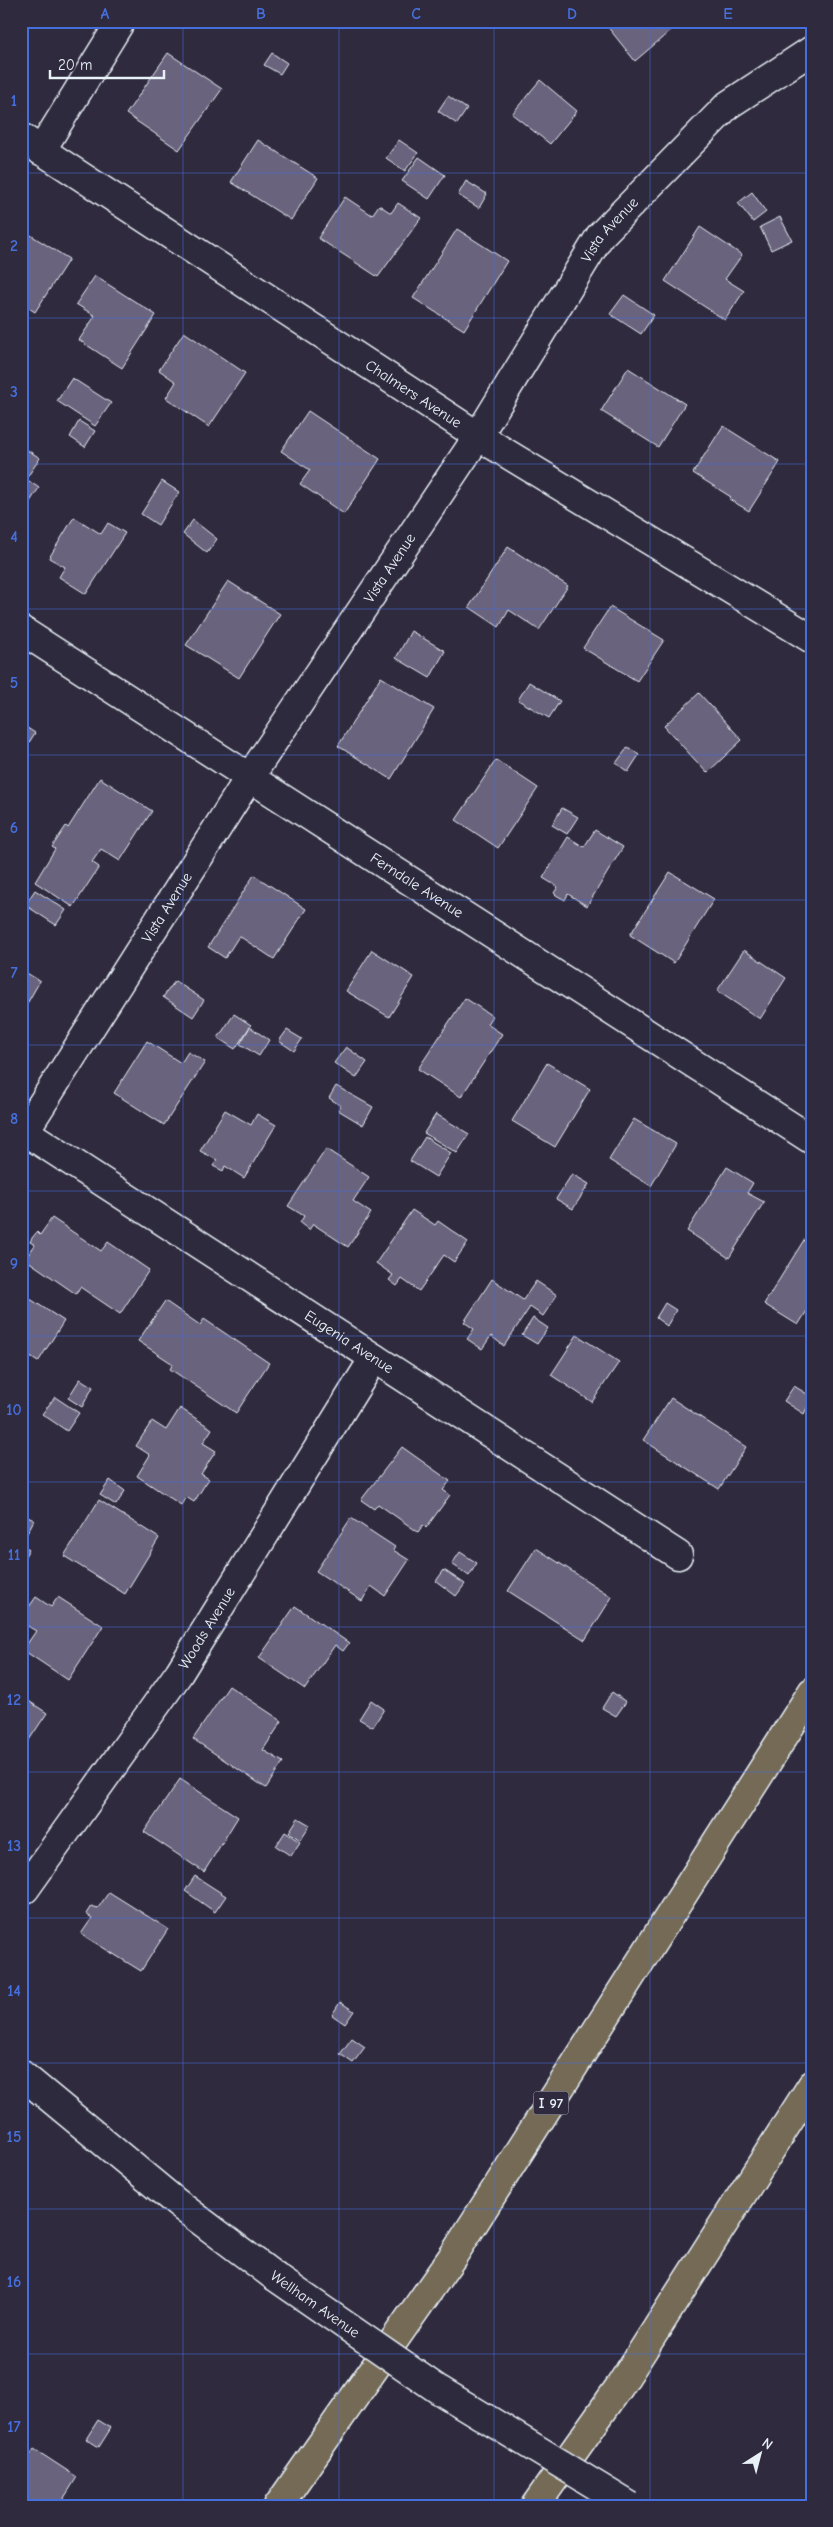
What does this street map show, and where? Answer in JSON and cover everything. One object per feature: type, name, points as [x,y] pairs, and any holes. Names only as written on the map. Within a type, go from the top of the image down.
[{"type":"highway","name":"I 97","points":[[278,2506],[453,2256],[812,1692]]},
{"type":"highway","points":[[535,2506],[620,2386],[812,2085]]},
{"type":"street","points":[[31,144],[121,21]]},
{"type":"street","name":"Vista Avenue","points":[[22,1133],[249,778],[478,436],[600,236],[728,105],[812,50]]},
{"type":"street","name":"Chalmers Avenue","points":[[31,144],[478,436],[812,639]]},
{"type":"street","name":"Ferndale Avenue","points":[[21,630],[812,1140]]},
{"type":"street","name":"Eugenia Avenue","points":[[22,1133],[678,1555]]},
{"type":"street","name":"Woods Avenue","points":[[25,1889],[179,1673],[374,1358]]},
{"type":"street","name":"Wellham Avenue","points":[[21,2074],[177,2202],[274,2276],[436,2388],[630,2506]]},
{"type":"building","points":[[603,21],[682,21],[635,61]]},
{"type":"building","points":[[168,53],[222,89],[179,150],[126,114]]},
{"type":"building","points":[[272,53],[287,63],[280,74],[264,65]]},
{"type":"building","points":[[540,80],[577,111],[550,144],[512,114]]},
{"type":"building","points":[[448,96],[467,109],[457,124],[438,111]]},
{"type":"building","points":[[258,140],[318,178],[291,220],[231,182]]},
{"type":"building","points":[[399,140],[418,153],[405,171],[386,158]]},
{"type":"building","points":[[419,157],[445,175],[429,199],[402,181]]},
{"type":"building","points":[[466,181],[487,194],[479,208],[458,195]]},
{"type":"building","points":[[752,192],[766,212],[753,222],[738,203]]},
{"type":"building","points":[[345,197],[372,215],[379,205],[391,213],[398,203],[421,218],[378,277],[318,238]]},
{"type":"building","points":[[780,217],[792,240],[771,250],[760,227]]},
{"type":"building","points":[[700,227],[742,255],[725,279],[744,291],[725,320],[665,281]]},
{"type":"building","points":[[21,229],[69,259],[35,312],[21,303]]},
{"type":"building","points":[[457,229],[507,261],[464,330],[413,298]]},
{"type":"building","points":[[95,276],[156,315],[122,368],[79,340],[95,316],[76,304]]},
{"type":"building","points":[[624,295],[654,315],[641,334],[610,314]]},
{"type":"building","points":[[184,332],[245,373],[209,427],[166,398],[176,382],[159,370]]},
{"type":"building","points":[[628,368],[685,404],[658,447],[601,411]]},
{"type":"building","points":[[72,378],[111,403],[95,426],[57,401]]},
{"type":"building","points":[[308,411],[380,459],[344,514],[300,484],[310,470],[281,451]]},
{"type":"building","points":[[79,421],[95,431],[85,447],[70,437]]},
{"type":"building","points":[[723,426],[780,462],[749,511],[693,473]]},
{"type":"building","points":[[21,446],[40,458],[26,479],[39,488],[21,515]]},
{"type":"building","points":[[162,481],[179,492],[158,525],[141,514]]},
{"type":"building","points":[[74,517],[101,534],[108,523],[125,533],[86,594],[59,577],[65,567],[49,558]]},
{"type":"building","points":[[193,520],[217,539],[207,553],[183,534]]},
{"type":"building","points":[[508,547],[568,586],[539,630],[509,610],[499,627],[469,607]]},
{"type":"building","points":[[228,581],[280,614],[239,678],[186,645]]},
{"type":"building","points":[[610,607],[664,640],[637,681],[583,648]]},
{"type":"building","points":[[411,631],[445,651],[430,678],[396,658]]},
{"type":"building","points":[[381,677],[434,709],[391,779],[338,746]]},
{"type":"building","points":[[529,682],[560,701],[549,718],[518,700]]},
{"type":"building","points":[[699,693],[742,740],[707,773],[664,726]]},
{"type":"building","points":[[21,724],[35,733],[21,755]]},
{"type":"building","points":[[628,747],[639,755],[628,772],[616,763]]},
{"type":"building","points":[[496,760],[538,788],[498,848],[456,820]]},
{"type":"building","points":[[100,778],[152,811],[120,861],[101,849],[92,862],[99,867],[73,907],[35,882],[55,849],[52,847],[66,826],[68,828]]},
{"type":"building","points":[[562,808],[578,817],[567,834],[552,825]]},
{"type":"building","points":[[595,830],[623,847],[587,906],[568,894],[565,900],[556,895],[554,893],[558,887],[543,878],[568,837],[584,847]]},
{"type":"building","points":[[670,872],[714,899],[674,963],[630,935]]},
{"type":"building","points":[[254,875],[306,909],[274,959],[239,936],[225,958],[208,947]]},
{"type":"building","points":[[35,890],[66,910],[56,925],[25,905]]},
{"type":"building","points":[[372,950],[414,977],[389,1017],[346,991]]},
{"type":"building","points":[[744,950],[786,978],[760,1019],[717,991]]},
{"type":"building","points":[[25,972],[40,981],[21,1014],[21,976]]},
{"type":"building","points":[[175,981],[204,1000],[193,1017],[163,997]]},
{"type":"building","points":[[465,998],[492,1016],[487,1024],[502,1034],[461,1097],[418,1069]]},
{"type":"building","points":[[234,1014],[251,1025],[235,1049],[218,1038]]},
{"type":"building","points":[[250,1027],[269,1040],[259,1056],[240,1044]]},
{"type":"building","points":[[287,1030],[302,1039],[294,1051],[279,1041]]},
{"type":"building","points":[[147,1041],[181,1063],[188,1052],[205,1062],[164,1125],[114,1093]]},
{"type":"building","points":[[346,1047],[367,1062],[356,1078],[334,1063]]},
{"type":"building","points":[[547,1063],[590,1089],[555,1147],[512,1121]]},
{"type":"building","points":[[336,1086],[373,1107],[363,1125],[338,1110],[341,1106],[329,1098]]},
{"type":"building","points":[[225,1110],[251,1125],[257,1114],[276,1125],[244,1178],[225,1166],[223,1171],[213,1166],[217,1160],[200,1151]]},
{"type":"building","points":[[436,1114],[469,1134],[457,1153],[424,1133]]},
{"type":"building","points":[[634,1119],[676,1144],[651,1186],[609,1160]]},
{"type":"building","points":[[425,1137],[451,1153],[436,1177],[410,1161]]},
{"type":"building","points":[[326,1149],[369,1177],[353,1201],[371,1213],[348,1247],[313,1224],[309,1230],[300,1223],[304,1216],[288,1206]]},
{"type":"building","points":[[727,1167],[753,1183],[747,1193],[764,1202],[729,1258],[687,1231]]},
{"type":"building","points":[[572,1174],[589,1184],[573,1209],[556,1199]]},
{"type":"building","points":[[412,1210],[435,1225],[438,1221],[468,1242],[454,1262],[444,1255],[419,1291],[402,1279],[397,1286],[389,1280],[393,1275],[376,1263]]},
{"type":"building","points":[[52,1218],[101,1251],[108,1242],[149,1270],[120,1314],[80,1287],[76,1294],[25,1259],[35,1245],[30,1242],[32,1238],[37,1232],[40,1235]]},
{"type":"building","points":[[807,1235],[812,1238],[812,1307],[810,1306],[798,1325],[764,1304]]},
{"type":"building","points":[[492,1279],[523,1300],[536,1281],[557,1295],[543,1316],[530,1307],[504,1346],[491,1336],[482,1349],[467,1339],[474,1329],[464,1322]]},
{"type":"building","points":[[21,1293],[64,1321],[38,1362],[21,1351]]},
{"type":"building","points":[[165,1301],[200,1325],[204,1319],[269,1363],[236,1413],[170,1369],[173,1364],[138,1341]]},
{"type":"building","points":[[665,1303],[676,1310],[667,1326],[656,1318]]},
{"type":"building","points":[[533,1318],[548,1328],[537,1344],[522,1335]]},
{"type":"building","points":[[577,1335],[619,1362],[592,1402],[551,1375]]},
{"type":"building","points":[[80,1379],[93,1387],[82,1407],[68,1398]]},
{"type":"building","points":[[794,1386],[812,1397],[804,1414],[784,1401]]},
{"type":"building","points":[[55,1397],[79,1413],[67,1431],[42,1414]]},
{"type":"building","points":[[671,1398],[746,1447],[719,1489],[643,1440]]},
{"type":"building","points":[[180,1408],[212,1429],[203,1443],[216,1451],[201,1474],[209,1479],[194,1502],[186,1497],[181,1505],[137,1476],[150,1455],[136,1446],[152,1421],[166,1430]]},
{"type":"building","points":[[402,1447],[450,1481],[443,1490],[450,1495],[426,1528],[423,1525],[418,1532],[378,1504],[374,1509],[361,1500]]},
{"type":"building","points":[[110,1480],[125,1491],[116,1505],[100,1495]]},
{"type":"building","points":[[99,1500],[159,1538],[125,1594],[64,1556]]},
{"type":"building","points":[[21,1514],[34,1520],[24,1539],[21,1537]]},
{"type":"building","points":[[351,1518],[395,1547],[393,1550],[409,1560],[385,1596],[371,1586],[362,1601],[316,1571]]},
{"type":"building","points":[[21,1544],[29,1549],[21,1563]]},
{"type":"building","points":[[536,1548],[612,1597],[585,1640],[508,1591]]},
{"type":"building","points":[[460,1552],[477,1563],[469,1576],[452,1564]]},
{"type":"building","points":[[444,1570],[465,1584],[456,1596],[436,1581]]},
{"type":"building","points":[[36,1597],[51,1607],[58,1597],[103,1626],[68,1680],[23,1650],[36,1631],[21,1622],[21,1618]]},
{"type":"building","points":[[295,1606],[349,1643],[343,1651],[335,1645],[305,1689],[259,1658]]},
{"type":"building","points":[[229,1686],[282,1721],[263,1750],[283,1762],[266,1788],[193,1739]]},
{"type":"building","points":[[612,1692],[626,1702],[616,1716],[602,1708]]},
{"type":"building","points":[[21,1696],[47,1713],[21,1752]]},
{"type":"building","points":[[371,1700],[384,1709],[373,1727],[359,1719]]},
{"type":"building","points":[[180,1779],[238,1817],[204,1872],[144,1832]]},
{"type":"building","points":[[298,1818],[310,1825],[300,1840],[289,1832]]},
{"type":"building","points":[[285,1832],[300,1842],[291,1856],[276,1846]]},
{"type":"building","points":[[195,1876],[226,1896],[215,1912],[185,1891]]},
{"type":"building","points":[[109,1892],[168,1929],[141,1971],[81,1934],[92,1918],[86,1914],[91,1906],[98,1908]]},
{"type":"building","points":[[340,2002],[354,2011],[345,2024],[332,2015]]},
{"type":"building","points":[[352,2038],[365,2047],[353,2063],[340,2054]]},
{"type":"building","points":[[98,2420],[111,2428],[99,2447],[86,2439]]},
{"type":"building","points":[[34,2449],[77,2477],[59,2506],[21,2506],[21,2469]]}]
